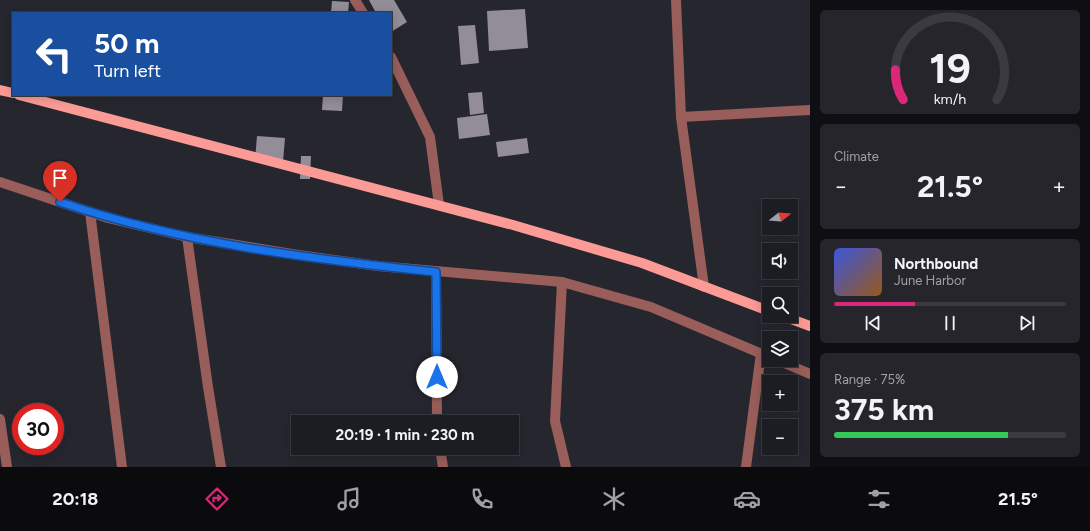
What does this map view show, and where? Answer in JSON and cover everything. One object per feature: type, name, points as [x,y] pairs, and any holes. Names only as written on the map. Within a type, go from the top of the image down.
[{"type":"main road","points":[[0,90],[12,93]]},
{"type":"main road","points":[[23,96],[513,225],[642,263],[762,308]]},
{"type":"main road","points":[[798,322],[810,326]]},
{"type":"street","points":[[355,0],[362,12]]},
{"type":"street","points":[[676,0],[681,117],[704,286]]},
{"type":"street","points":[[392,59],[430,137],[439,205]]},
{"type":"street","points":[[681,117],[810,110]]},
{"type":"street","points":[[0,182],[108,218],[187,237],[371,265],[436,272],[562,282],[651,307],[762,354]]},
{"type":"street","points":[[90,212],[122,467]]},
{"type":"street","points":[[187,237],[221,467]]},
{"type":"street","points":[[436,272],[438,415]]},
{"type":"street","points":[[562,282],[555,421],[566,467]]},
{"type":"street","points":[[746,467],[763,367]]},
{"type":"street","points":[[794,367],[810,374]]},
{"type":"street","points":[[0,419],[7,467]]},
{"type":"street","points":[[441,455],[443,467]]},
{"type":"building","points":[[369,0],[394,0],[407,22],[392,31],[392,12],[375,12]]},
{"type":"building","points":[[332,1],[349,2],[348,12],[331,12]]},
{"type":"building","points":[[525,9],[528,48],[489,51],[487,11]]},
{"type":"building","points":[[475,25],[479,63],[461,65],[458,26]]},
{"type":"building","points":[[482,92],[484,113],[470,115],[468,93]]},
{"type":"building","points":[[323,96],[343,96],[342,111],[322,110]]},
{"type":"building","points":[[487,114],[490,135],[459,139],[457,118]]},
{"type":"building","points":[[257,136],[285,138],[283,162],[255,160]]},
{"type":"building","points":[[527,138],[529,153],[498,157],[496,142]]},
{"type":"building","points":[[301,156],[311,156],[310,179],[300,179]]},
{"type":"route","points":[[60,202],[108,218],[187,237],[298,255],[436,272],[437,377]]}]
